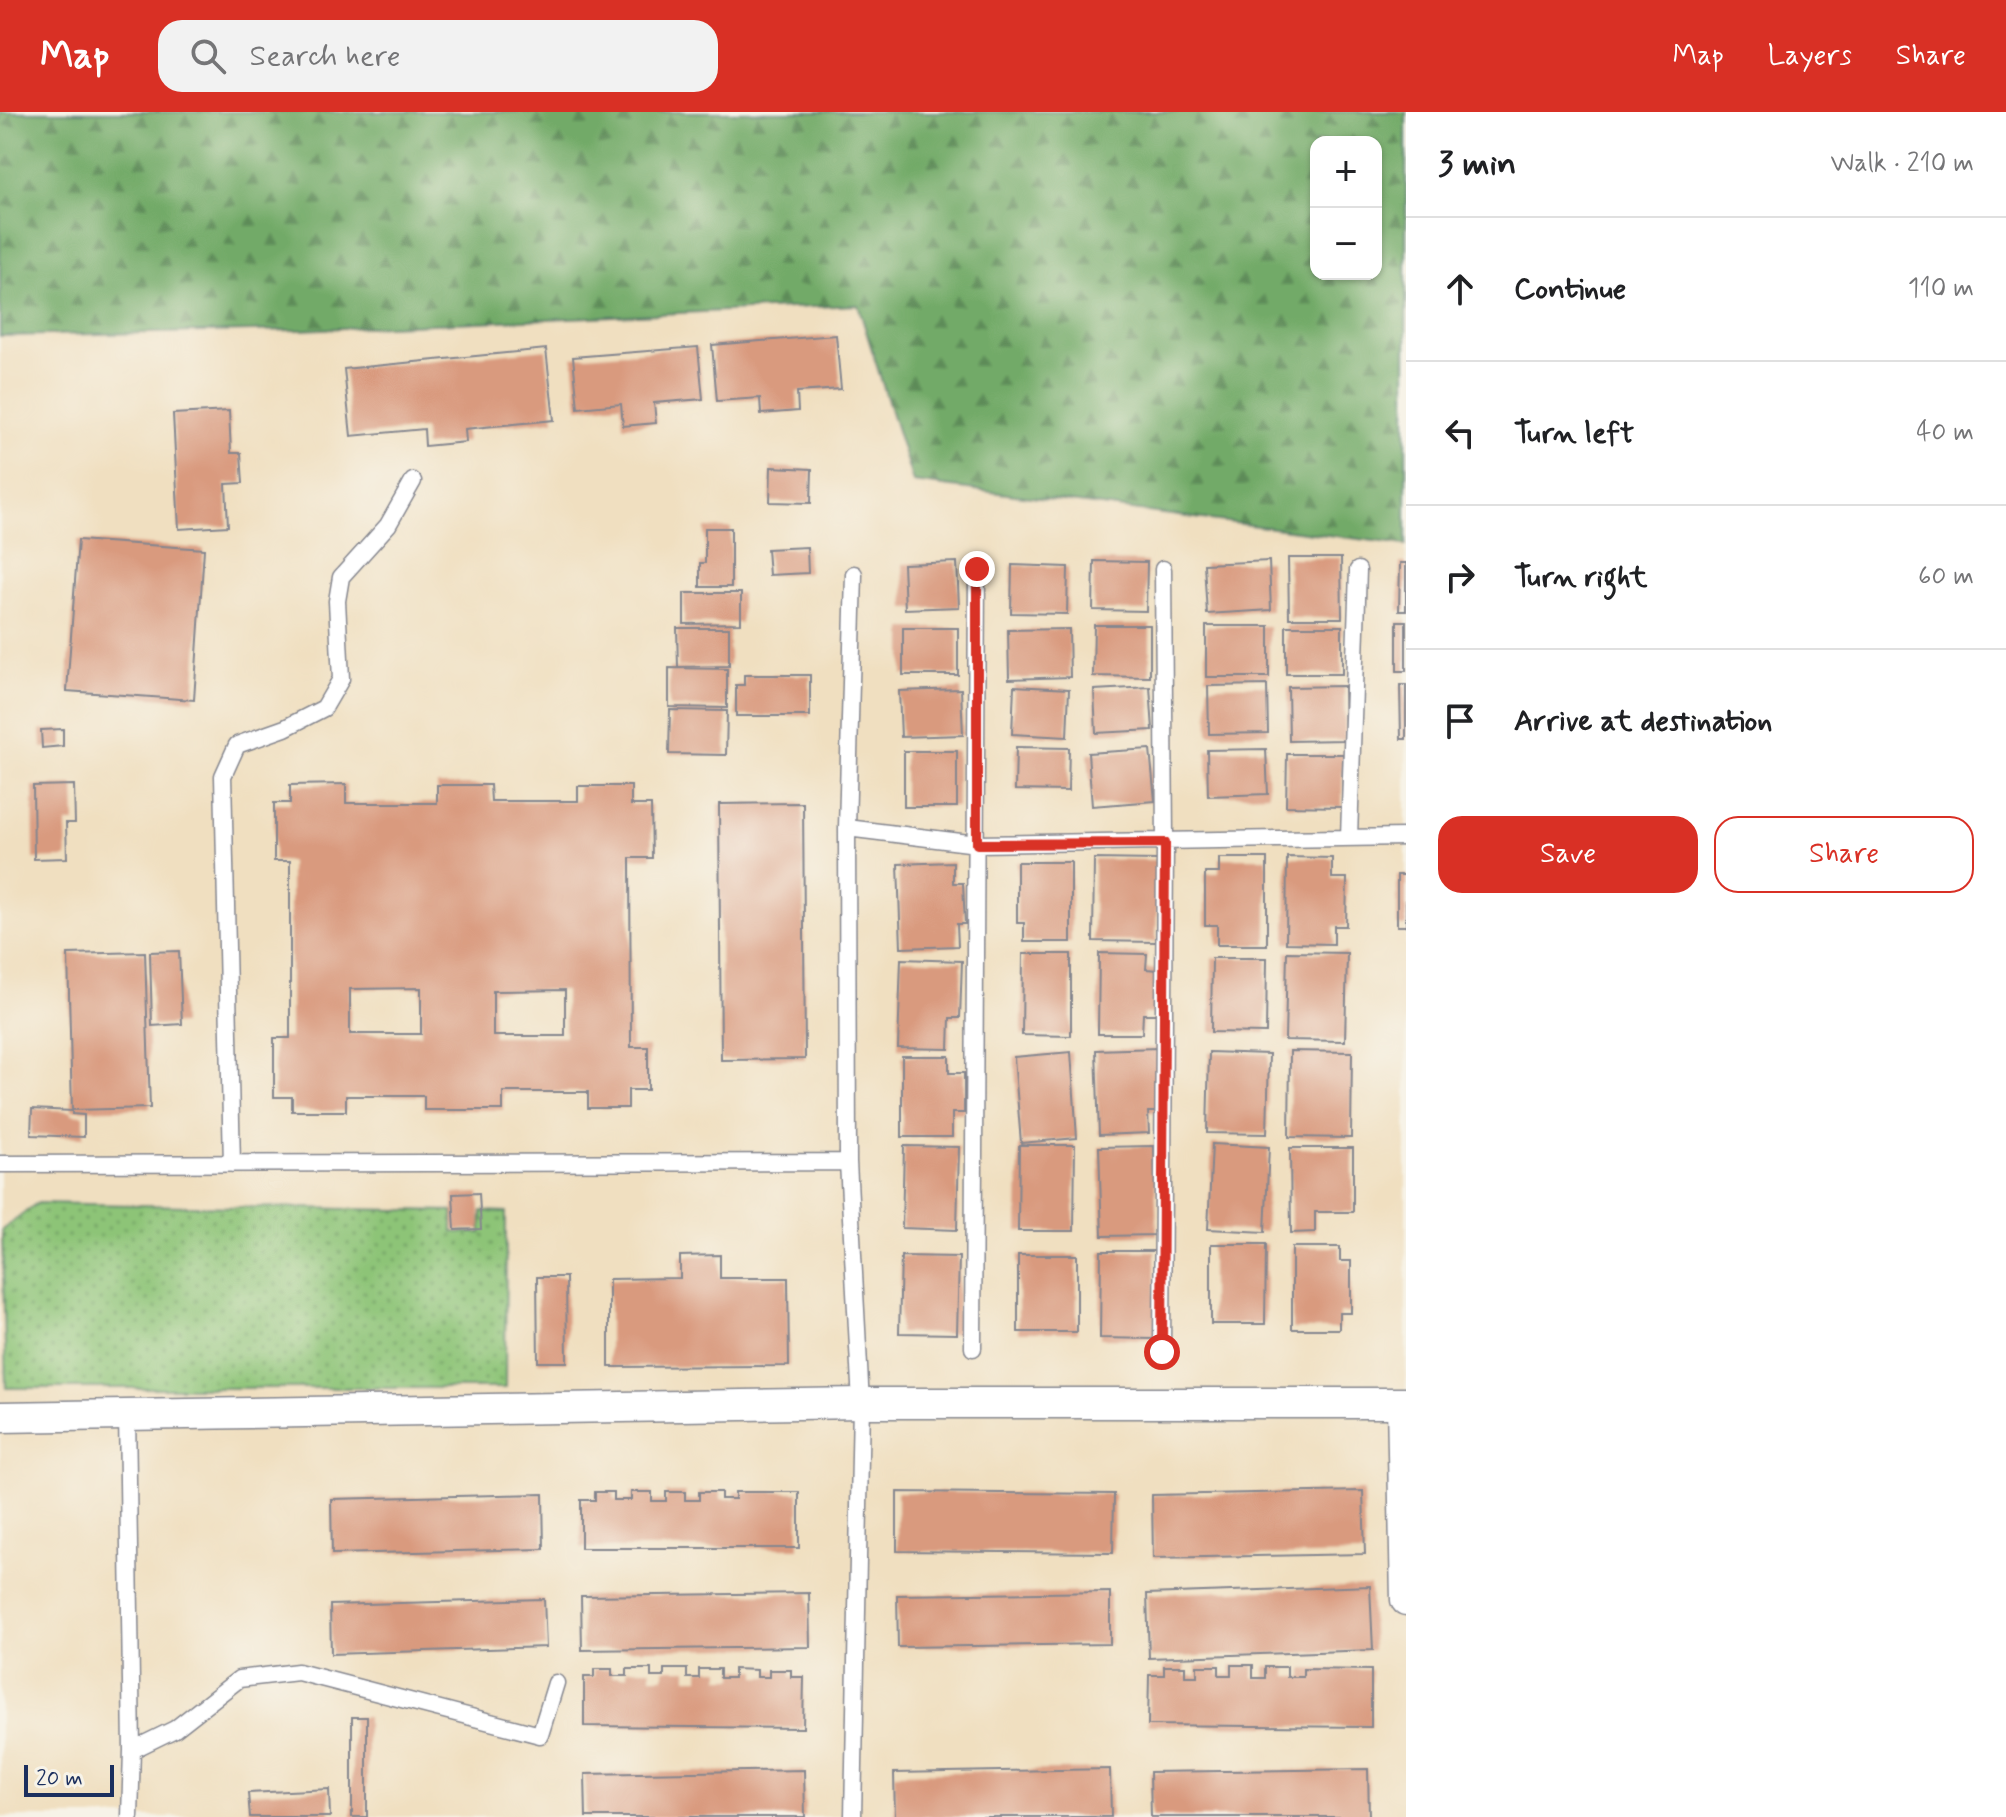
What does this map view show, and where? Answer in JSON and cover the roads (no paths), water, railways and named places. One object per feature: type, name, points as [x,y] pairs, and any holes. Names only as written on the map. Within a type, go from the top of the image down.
[{"type":"street","points":[[0,1417],[861,1403],[1404,1403],[1406,1600]]},
{"type":"lane","points":[[232,1164],[223,776],[237,745],[285,728],[324,708],[341,679],[337,601],[341,577],[388,525],[413,481]]},
{"type":"lane","points":[[973,1348],[977,569]]},
{"type":"lane","points":[[1162,1352],[1163,569]]},
{"type":"lane","points":[[1349,837],[1358,570]]},
{"type":"lane","points":[[853,1817],[861,1403],[848,1162],[847,828],[854,574]]},
{"type":"lane","points":[[847,828],[977,844],[1406,837]]},
{"type":"lane","points":[[0,1164],[848,1162]]},
{"type":"lane","points":[[127,1413],[132,1750],[130,1817]]},
{"type":"lane","points":[[132,1750],[175,1729],[239,1679],[298,1672],[540,1735],[556,1683]]}]
